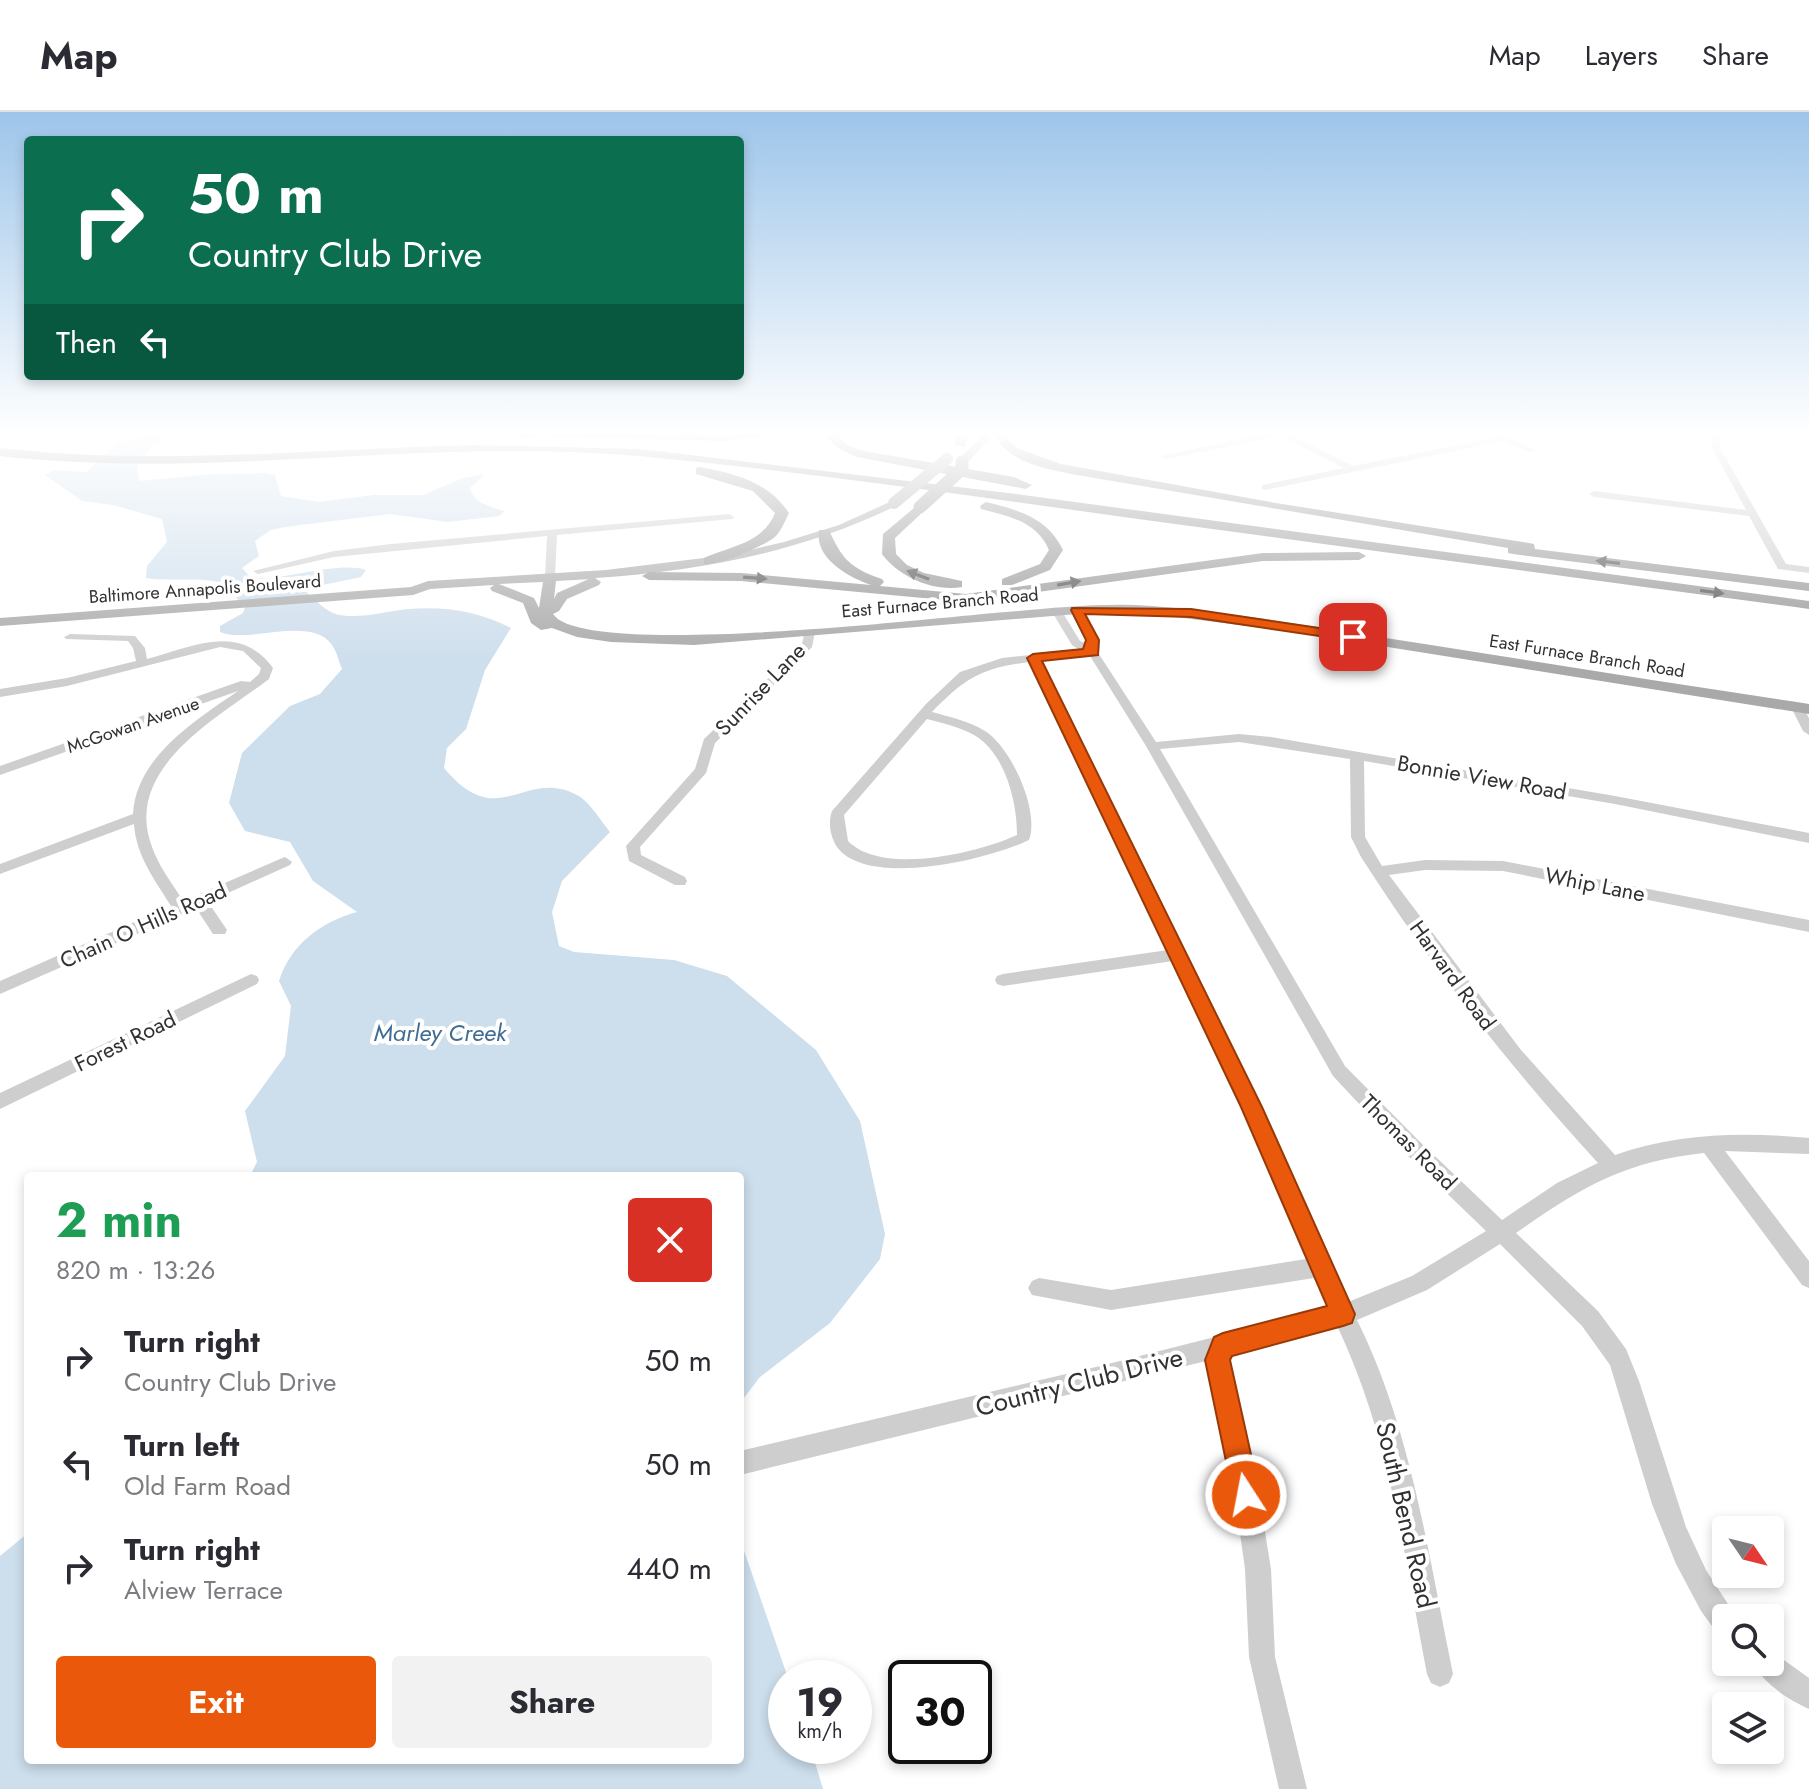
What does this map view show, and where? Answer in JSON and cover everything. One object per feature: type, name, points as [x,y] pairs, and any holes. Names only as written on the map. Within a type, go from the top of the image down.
[{"type":"highway","points":[[709,561],[748,547],[775,530],[782,513],[779,509]]},
{"type":"highway","points":[[912,509],[888,537],[887,547],[893,560],[903,569],[922,578],[947,584],[997,584],[1033,574],[1054,558],[1056,550],[1052,538],[1044,528],[1026,518],[997,509]]},
{"type":"highway","points":[[1125,509],[1809,605]]},
{"type":"highway","points":[[1210,509],[1809,587]]},
{"type":"highway","points":[[1294,509],[1550,550],[1572,557]]},
{"type":"highway","points":[[824,538],[832,557],[846,568],[901,592]]},
{"type":"highway","points":[[649,576],[741,577],[966,598],[1181,566],[1296,556],[1399,558],[1635,582]]},
{"type":"main road","name":"Baltimore Annapolis Boulevard","points":[[413,591],[424,594],[497,588],[709,561],[824,538],[881,509]]},
{"type":"main road","name":"Baltimore Annapolis Boulevard","points":[[0,622],[413,591],[428,585],[549,580],[594,582],[649,576],[750,562],[872,525],[908,509]]},
{"type":"main road","points":[[549,580],[545,612],[558,627]]},
{"type":"main road","points":[[545,612],[554,608],[562,596],[594,582]]},
{"type":"main road","points":[[497,588],[529,601],[543,627],[558,627]]},
{"type":"main road","name":"East Furnace Branch Road","points":[[558,627],[594,636],[663,641],[1077,610],[1191,613],[1803,708]]},
{"type":"street","points":[[1719,509],[1750,513]]},
{"type":"street","points":[[1748,509],[1782,567],[1809,570]]},
{"type":"street","points":[[258,571],[334,554],[391,547],[729,517]]},
{"type":"street","points":[[549,580],[552,534]]},
{"type":"street","name":"Thomas Road","points":[[1077,610],[1092,640],[1091,650]]},
{"type":"street","name":"Thomas Road","points":[[1057,612],[1076,643],[1091,650],[1152,746],[1339,1071],[1389,1126],[1597,1327],[1619,1358],[1687,1562],[1712,1607]]},
{"type":"street","name":"Sunrise Lane","points":[[680,881],[634,858],[633,846],[701,770],[709,742],[808,645],[809,632]]},
{"type":"street","points":[[70,637],[131,638],[139,648],[142,662]]},
{"type":"street","points":[[0,693],[42,688],[220,644],[237,644],[252,649],[267,668],[265,676],[193,728],[172,748],[153,772],[139,817],[143,841],[180,909]]},
{"type":"street","points":[[924,714],[965,726],[993,741],[1005,759],[1025,813],[1024,837],[1008,847],[981,855],[914,862],[884,862],[863,857],[847,849],[840,840],[837,814],[924,714],[964,675],[984,667],[1091,650]]},
{"type":"street","name":"South Bend Road","points":[[1033,658],[1252,1107],[1320,1267],[1368,1366],[1394,1444],[1440,1674]]},
{"type":"street","name":"McGowan Avenue","points":[[0,771],[265,676]]},
{"type":"street","points":[[1803,708],[1809,731]]},
{"type":"street","name":"Bonnie View Road","points":[[1152,746],[1239,738],[1357,755],[1615,800],[1809,838]]},
{"type":"street","name":"Harvard Road","points":[[1357,755],[1358,837],[1378,872],[1500,1040],[1551,1101],[1613,1166]]},
{"type":"street","points":[[0,869],[139,817]]},
{"type":"street","name":"Chain O Hills Road","points":[[0,988],[285,862]]},
{"type":"street","name":"Whip Lane","points":[[1378,872],[1425,865],[1503,866],[1809,926]]},
{"type":"street","points":[[199,901],[219,930]]},
{"type":"street","points":[[1003,980],[1177,955]]},
{"type":"street","name":"Forest Road","points":[[0,1101],[251,980]]},
{"type":"street","name":"Country Club Drive","points":[[744,1462],[1223,1345],[1343,1314],[1400,1295],[1566,1188],[1613,1166],[1665,1149],[1753,1140],[1809,1146]]},
{"type":"street","points":[[1708,1143],[1809,1278]]},
{"type":"street","points":[[1039,1288],[1111,1300],[1320,1267]]},
{"type":"street","points":[[1223,1345],[1217,1360],[1243,1470],[1258,1569],[1262,1657],[1293,1789]]},
{"type":"street","points":[[1784,1676],[1809,1695]]},
{"type":"water","name":"Marley Creek","points":[[128,509],[504,511],[500,516],[447,522],[390,514],[271,530],[255,541],[259,556],[242,568],[251,577],[260,579],[338,568],[366,570],[361,577],[303,589],[325,609],[341,615],[360,616],[435,608],[486,617],[511,628],[485,670],[466,729],[447,748],[444,768],[463,787],[481,796],[496,798],[542,788],[577,795],[610,832],[562,881],[552,912],[559,946],[574,952],[674,960],[727,976],[816,1050],[860,1121],[885,1234],[880,1259],[830,1323],[760,1377],[744,1398],[744,1172],[252,1172],[257,1162],[245,1111],[285,1056],[291,1006],[279,981],[284,968],[309,936],[331,922],[357,912],[313,881],[290,842],[245,831],[229,803],[242,753],[290,706],[320,694],[342,669],[332,645],[322,636],[310,632],[232,635],[220,632],[220,626],[243,613],[245,607],[222,584],[207,580],[146,578],[147,566],[167,542],[162,519]]},
{"type":"water","points":[[24,1536],[24,1764],[744,1764],[744,1551],[782,1660],[768,1660],[768,1764],[815,1764],[823,1789],[0,1789],[0,1556]]},
{"type":"route","points":[[1246,1495],[1217,1360],[1223,1345],[1343,1314],[1252,1107],[1033,658],[1093,652],[1089,649],[1092,640],[1077,610],[1191,613],[1353,637]]}]
